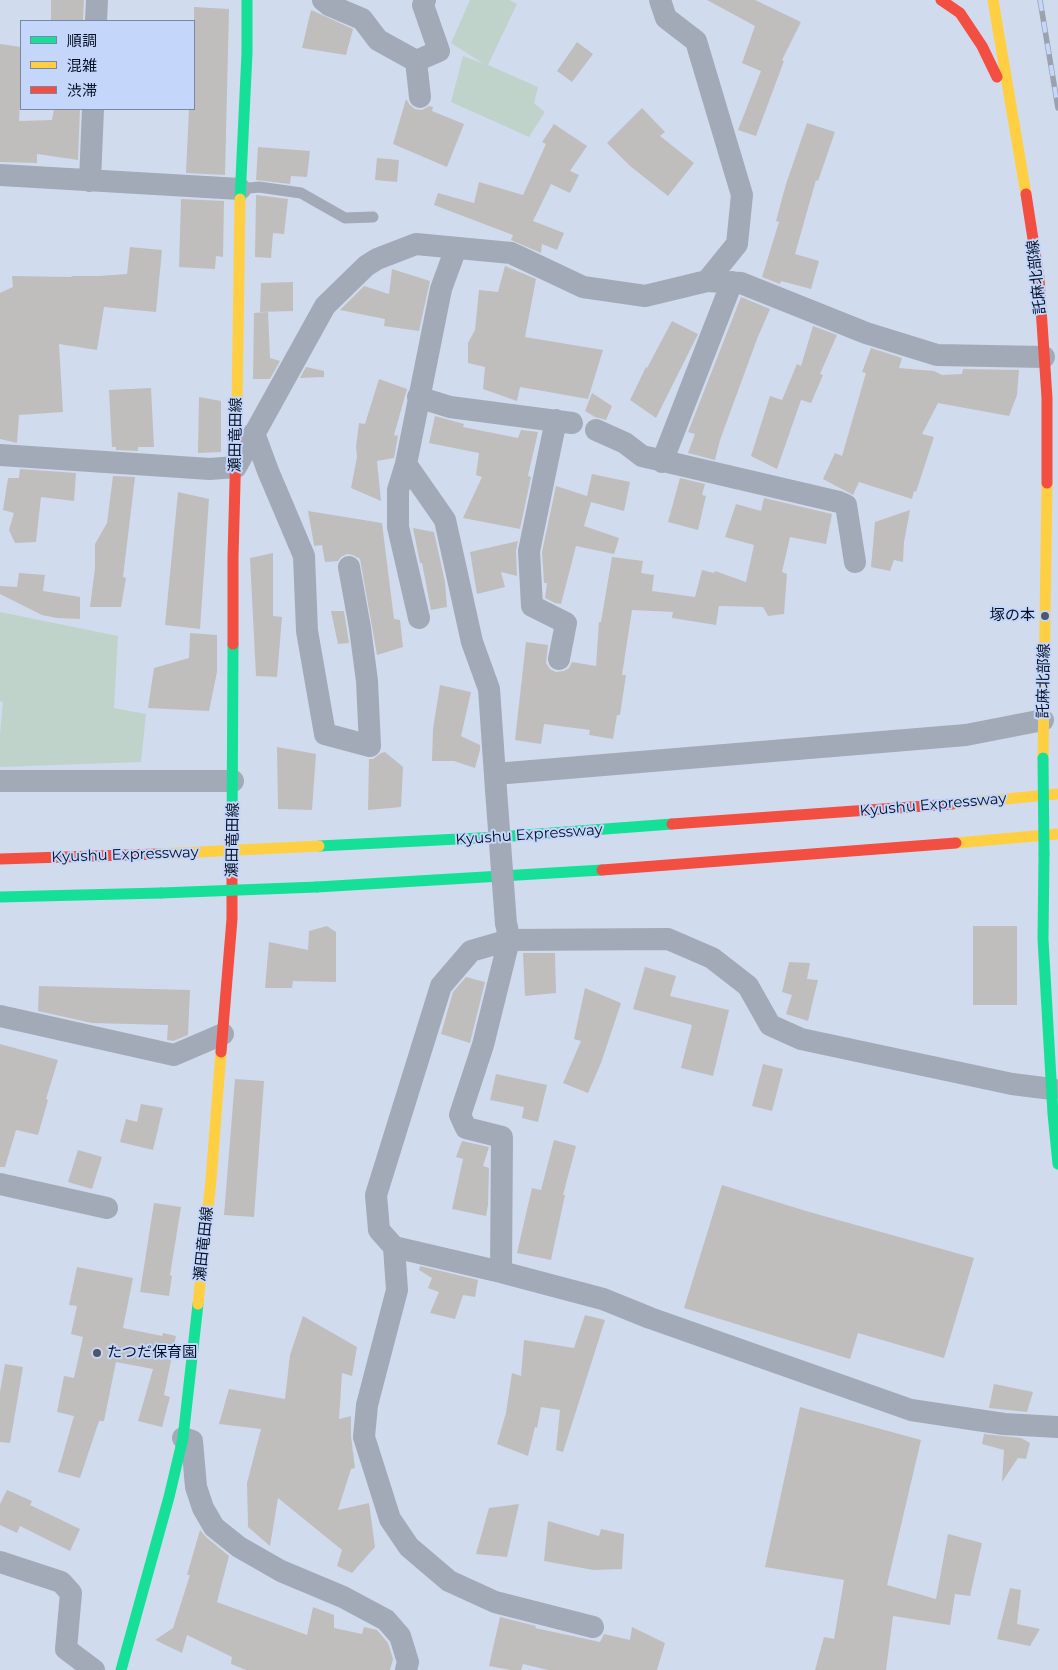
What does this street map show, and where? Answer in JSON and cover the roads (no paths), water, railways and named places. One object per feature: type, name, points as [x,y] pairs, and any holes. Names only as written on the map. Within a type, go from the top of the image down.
[{"type":"main road","name":"瀬田竜田線","points":[[121,1670],[170,1497],[183,1438],[211,1180],[232,919],[233,557],[240,189],[248,0]]},
{"type":"main road","name":"託麻北部線","points":[[941,0],[960,14],[982,46],[1012,111]]},
{"type":"main road","name":"託麻北部線","points":[[993,0],[1039,278],[1047,398],[1043,720],[1044,939],[1058,1164]]},
{"type":"main road","name":"Kyushu Expressway","points":[[0,859],[159,854],[498,838],[955,804],[1058,794]]},
{"type":"main road","points":[[0,897],[317,887],[637,868],[1058,834]]},
{"type":"street","points":[[96,20],[97,0]]},
{"type":"street","points":[[323,0],[329,5],[362,19],[378,40],[416,61]]},
{"type":"street","points":[[416,61],[439,51],[423,5],[425,0]]},
{"type":"street","points":[[660,0],[666,18],[696,41],[742,195],[737,244],[707,281]]},
{"type":"street","points":[[416,61],[420,97]]},
{"type":"street","points":[[90,181],[93,110]]},
{"type":"street","points":[[0,176],[240,189]]},
{"type":"street","points":[[0,455],[210,468],[236,467],[325,306],[366,266],[377,259],[416,244],[511,253],[583,287],[645,296],[707,281],[746,284],[866,333],[936,355],[1044,357]]},
{"type":"street","points":[[420,618],[398,527],[398,490],[406,464],[441,290],[456,248]]},
{"type":"street","points":[[662,462],[732,282]]},
{"type":"street","points":[[418,397],[450,407],[564,421],[529,551],[532,606],[566,623],[559,659]]},
{"type":"street","points":[[596,430],[625,443],[642,456],[840,502],[846,505],[856,562]]},
{"type":"street","points":[[254,433],[304,556],[307,631],[325,734],[370,746],[367,681],[349,567]]},
{"type":"street","points":[[406,464],[445,520],[472,642],[489,688],[508,932],[483,1045],[460,1115],[466,1128],[502,1137],[501,1272]]},
{"type":"street","points":[[496,782],[966,735],[1043,720]]},
{"type":"street","points":[[0,780],[233,781]]},
{"type":"street","points":[[1052,1089],[1012,1084],[801,1040],[770,1025],[748,986],[712,958],[668,939],[508,932],[471,951],[440,986],[376,1195],[379,1230],[394,1247],[501,1272],[603,1299],[650,1318],[910,1410],[1004,1424],[1058,1427]]},
{"type":"street","points":[[0,1016],[174,1055],[223,1034]]},
{"type":"street","points":[[0,1184],[107,1208]]},
{"type":"street","points":[[394,1247],[397,1290],[367,1405],[364,1437],[390,1519],[409,1546],[449,1581],[495,1602],[593,1627]]},
{"type":"street","points":[[183,1438],[192,1441],[196,1487],[203,1508],[214,1528],[238,1546],[281,1571],[343,1598],[386,1620],[400,1636],[408,1662],[406,1670]]},
{"type":"street","points":[[0,1562],[61,1582],[71,1593],[66,1649],[94,1670]]},
{"type":"lane","points":[[240,189],[259,187],[300,193],[345,218],[373,217]]},
{"type":"railway","points":[[1040,0],[1058,108]]},
{"type":"place","name":"塚の本","points":[[1045,616]]},
{"type":"place","name":"たつだ保育園","points":[[97,1353]]}]
